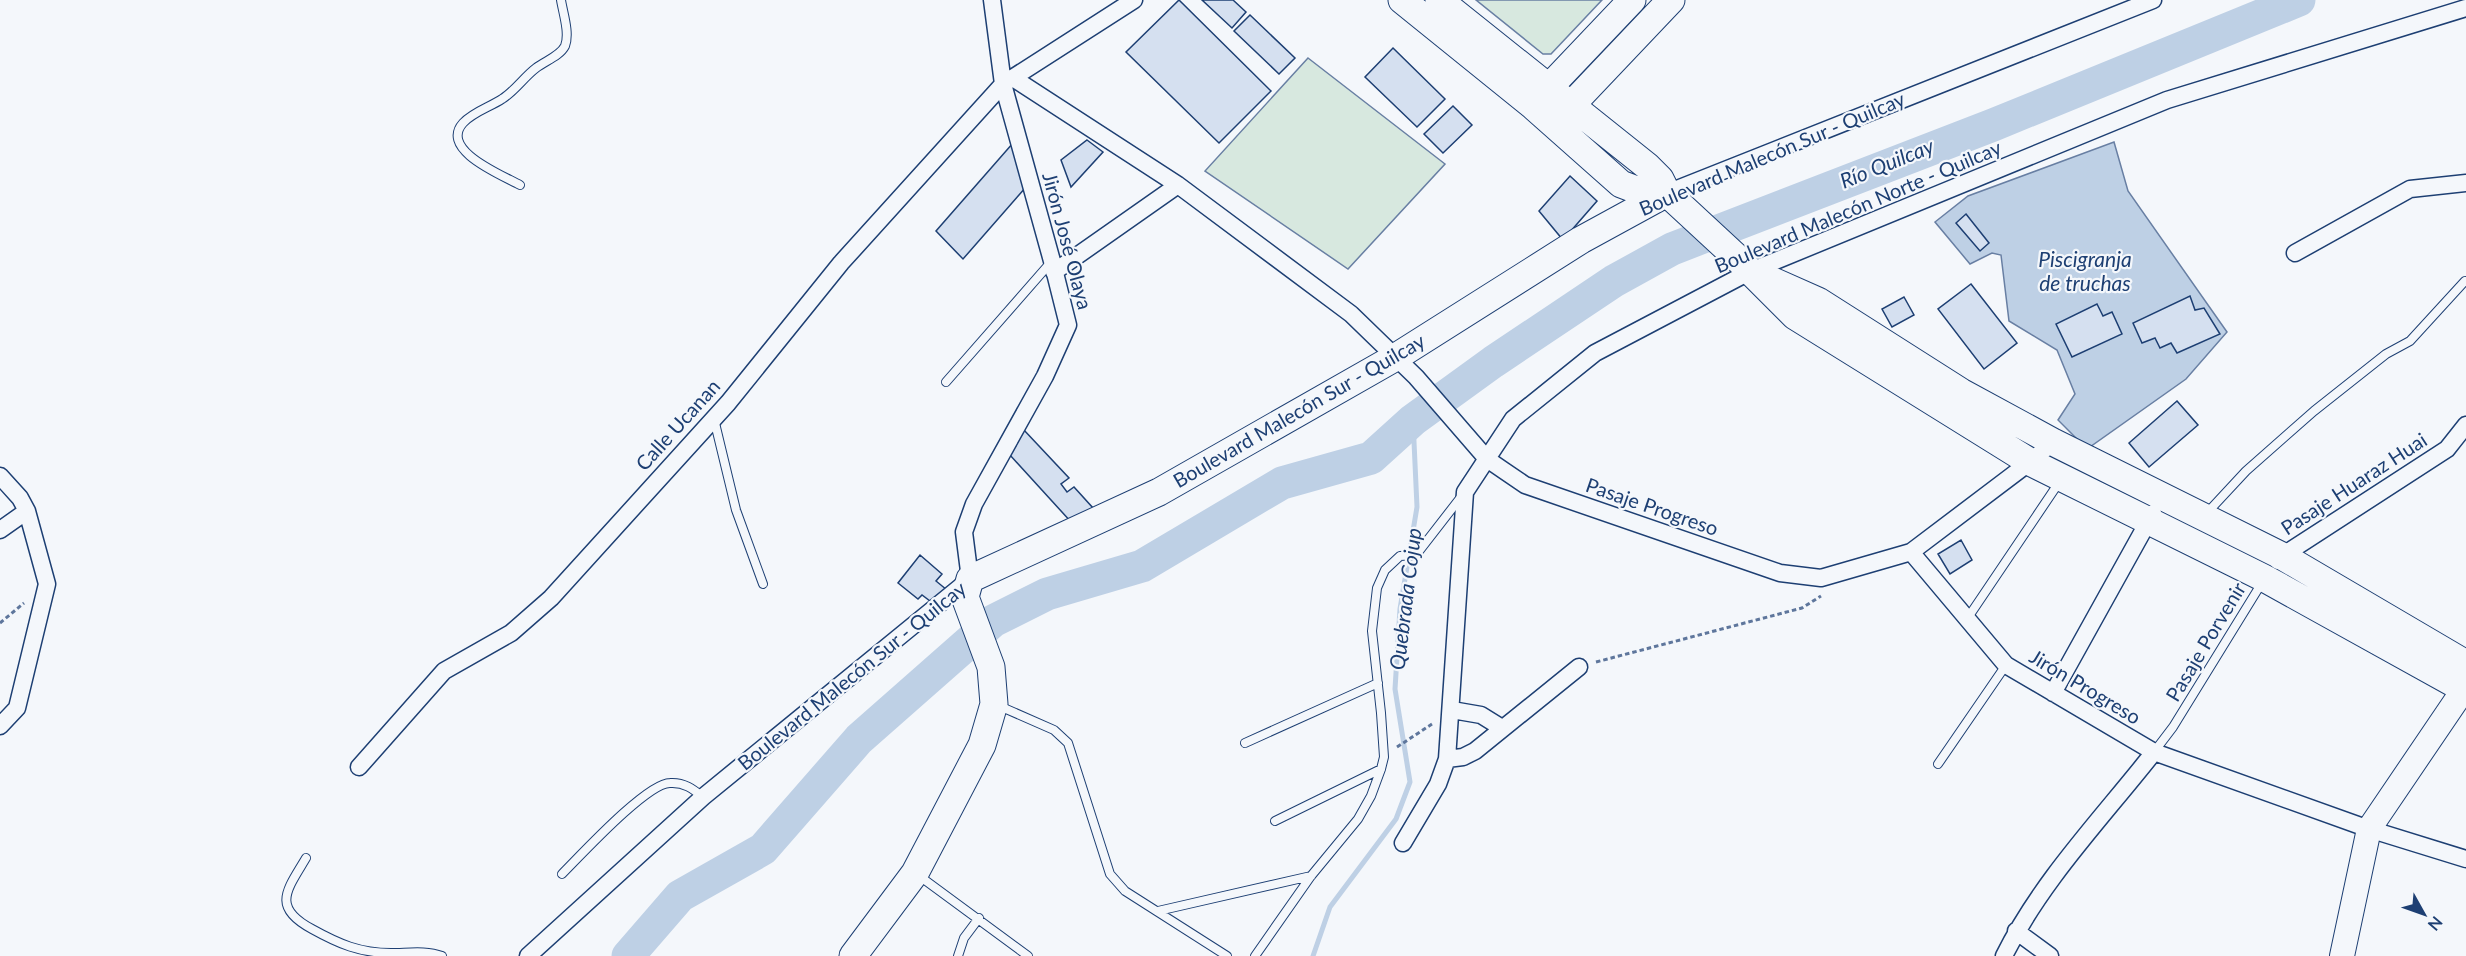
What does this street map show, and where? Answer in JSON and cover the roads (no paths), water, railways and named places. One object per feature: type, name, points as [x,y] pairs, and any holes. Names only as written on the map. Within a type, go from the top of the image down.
[{"type":"main road","points":[[1402,0],[1563,115],[1621,184],[1675,201],[1743,263],[1795,316],[2030,462],[2264,578],[2465,682]]},
{"type":"main road","points":[[1439,0],[1540,97]]},
{"type":"main road","points":[[1540,97],[1632,0]]},
{"type":"main road","points":[[1563,115],[1671,0]]},
{"type":"main road","name":"Boulevard Malecón Sur - Quilcay","points":[[967,588],[1159,492],[1396,357],[1581,240],[1675,201]]},
{"type":"main road","points":[[1743,263],[1818,301],[1961,392],[2053,442],[2282,556],[2465,682]]},
{"type":"main road","points":[[853,956],[915,873],[982,745],[994,704],[991,667],[967,588]]},
{"type":"main road","points":[[2342,956],[2369,830],[2465,682]]},
{"type":"street","name":"Jirón José Olaya","points":[[967,588],[964,532],[974,504],[1045,376],[1068,326],[1008,81],[992,0]]},
{"type":"street","name":"Calle Ucanan","points":[[359,767],[444,671],[511,633],[550,598],[714,418],[841,263],[1008,81],[1134,0]]},
{"type":"street","name":"Boulevard Malecón Sur - Quilcay","points":[[1675,201],[2124,5],[2153,0]]},
{"type":"street","name":"Boulevard Malecón Norte - Quilcay","points":[[1465,492],[1479,449],[1514,419],[1595,353],[1743,263],[2167,100],[2466,8]]},
{"type":"street","points":[[1008,81],[1178,184],[1351,314],[1396,357]]},
{"type":"street","points":[[2295,253],[2410,189],[2466,183]]},
{"type":"street","points":[[1053,267],[1178,184]]},
{"type":"street","name":"Pasaje Progreso","points":[[1396,357],[1479,449],[1525,485],[1780,573],[1821,578],[1911,552]]},
{"type":"street","name":"Pasaje Huaraz Huai","points":[[2264,578],[2282,556],[2447,449],[2466,425]]},
{"type":"street","points":[[1911,552],[2053,442]]},
{"type":"street","points":[[0,476],[20,498],[27,511],[47,584],[17,708],[0,726]]},
{"type":"street","points":[[1403,843],[1438,784],[1447,759],[1465,492]]},
{"type":"street","points":[[2053,693],[2163,496]]},
{"type":"street","points":[[0,530],[27,511]]},
{"type":"street","name":"Jirón Progreso","points":[[1911,552],[2006,665],[2154,752],[2369,830],[2466,859]]},
{"type":"street","name":"Boulevard Malecón Sur - Quilcay","points":[[528,956],[703,797],[967,588]]},
{"type":"street","points":[[1447,759],[1463,757],[1475,751],[1579,667]]},
{"type":"street","points":[[1452,710],[1481,715],[1502,728]]},
{"type":"street","points":[[2004,956],[2016,931],[2041,893],[2154,752]]},
{"type":"street","points":[[2016,931],[2050,956]]},
{"type":"lane","points":[[520,185],[470,157],[459,146],[457,133],[463,123],[504,98],[534,69],[558,54],[565,46],[566,33],[561,0]]},
{"type":"lane","points":[[946,382],[1053,267]]},
{"type":"lane","points":[[2204,516],[2246,471],[2314,411],[2386,354],[2410,341],[2466,280]]},
{"type":"lane","points":[[714,418],[736,510],[763,584]]},
{"type":"lane","points":[[1966,620],[2062,478]]},
{"type":"lane","points":[[1255,956],[1311,876],[1358,819],[1371,796],[1381,769],[1384,757],[1372,631],[1377,588],[1385,570],[1400,556],[1416,555],[1465,492]]},
{"type":"lane","name":"Pasaje Porvenir","points":[[2154,752],[2173,728],[2264,578]]},
{"type":"lane","points":[[1938,764],[2006,665]]},
{"type":"lane","points":[[1245,742],[1378,683]]},
{"type":"lane","points":[[994,704],[1054,730],[1068,743],[1110,874],[1125,891],[1227,956]]},
{"type":"lane","points":[[1275,821],[1381,769]]},
{"type":"lane","points":[[562,874],[641,797],[668,782],[686,784],[703,797]]},
{"type":"lane","points":[[306,858],[287,894],[287,909],[294,919],[352,949],[389,953],[432,952],[442,956]]},
{"type":"lane","points":[[915,873],[1028,956]]},
{"type":"lane","points":[[1158,911],[1311,876]]},
{"type":"lane","points":[[958,956],[964,938],[979,918]]},
{"type":"water","name":"Piscigranja de truchas","points":[[2114,142],[2128,191],[2227,332],[2186,379],[2087,449],[2058,420],[2075,394],[2057,350],[2009,321],[2001,255],[1992,253],[1970,264],[1935,222],[1968,196]]},
{"type":"waterway","name":"Quebrada Cojup","points":[[628,956],[680,896],[763,849],[859,739],[993,621],[1047,594],[1142,566],[1282,483],[1371,458],[1413,420],[1493,362],[1614,281],[1672,249],[1993,125],[2299,0]]},
{"type":"waterway","name":"Quebrada Cojup","points":[[1313,956],[1330,907],[1396,819],[1410,782],[1395,689],[1400,609],[1417,507],[1413,420]]},
{"type":"water label","name":"Río Quilcay","points":[[1887,164]]}]
